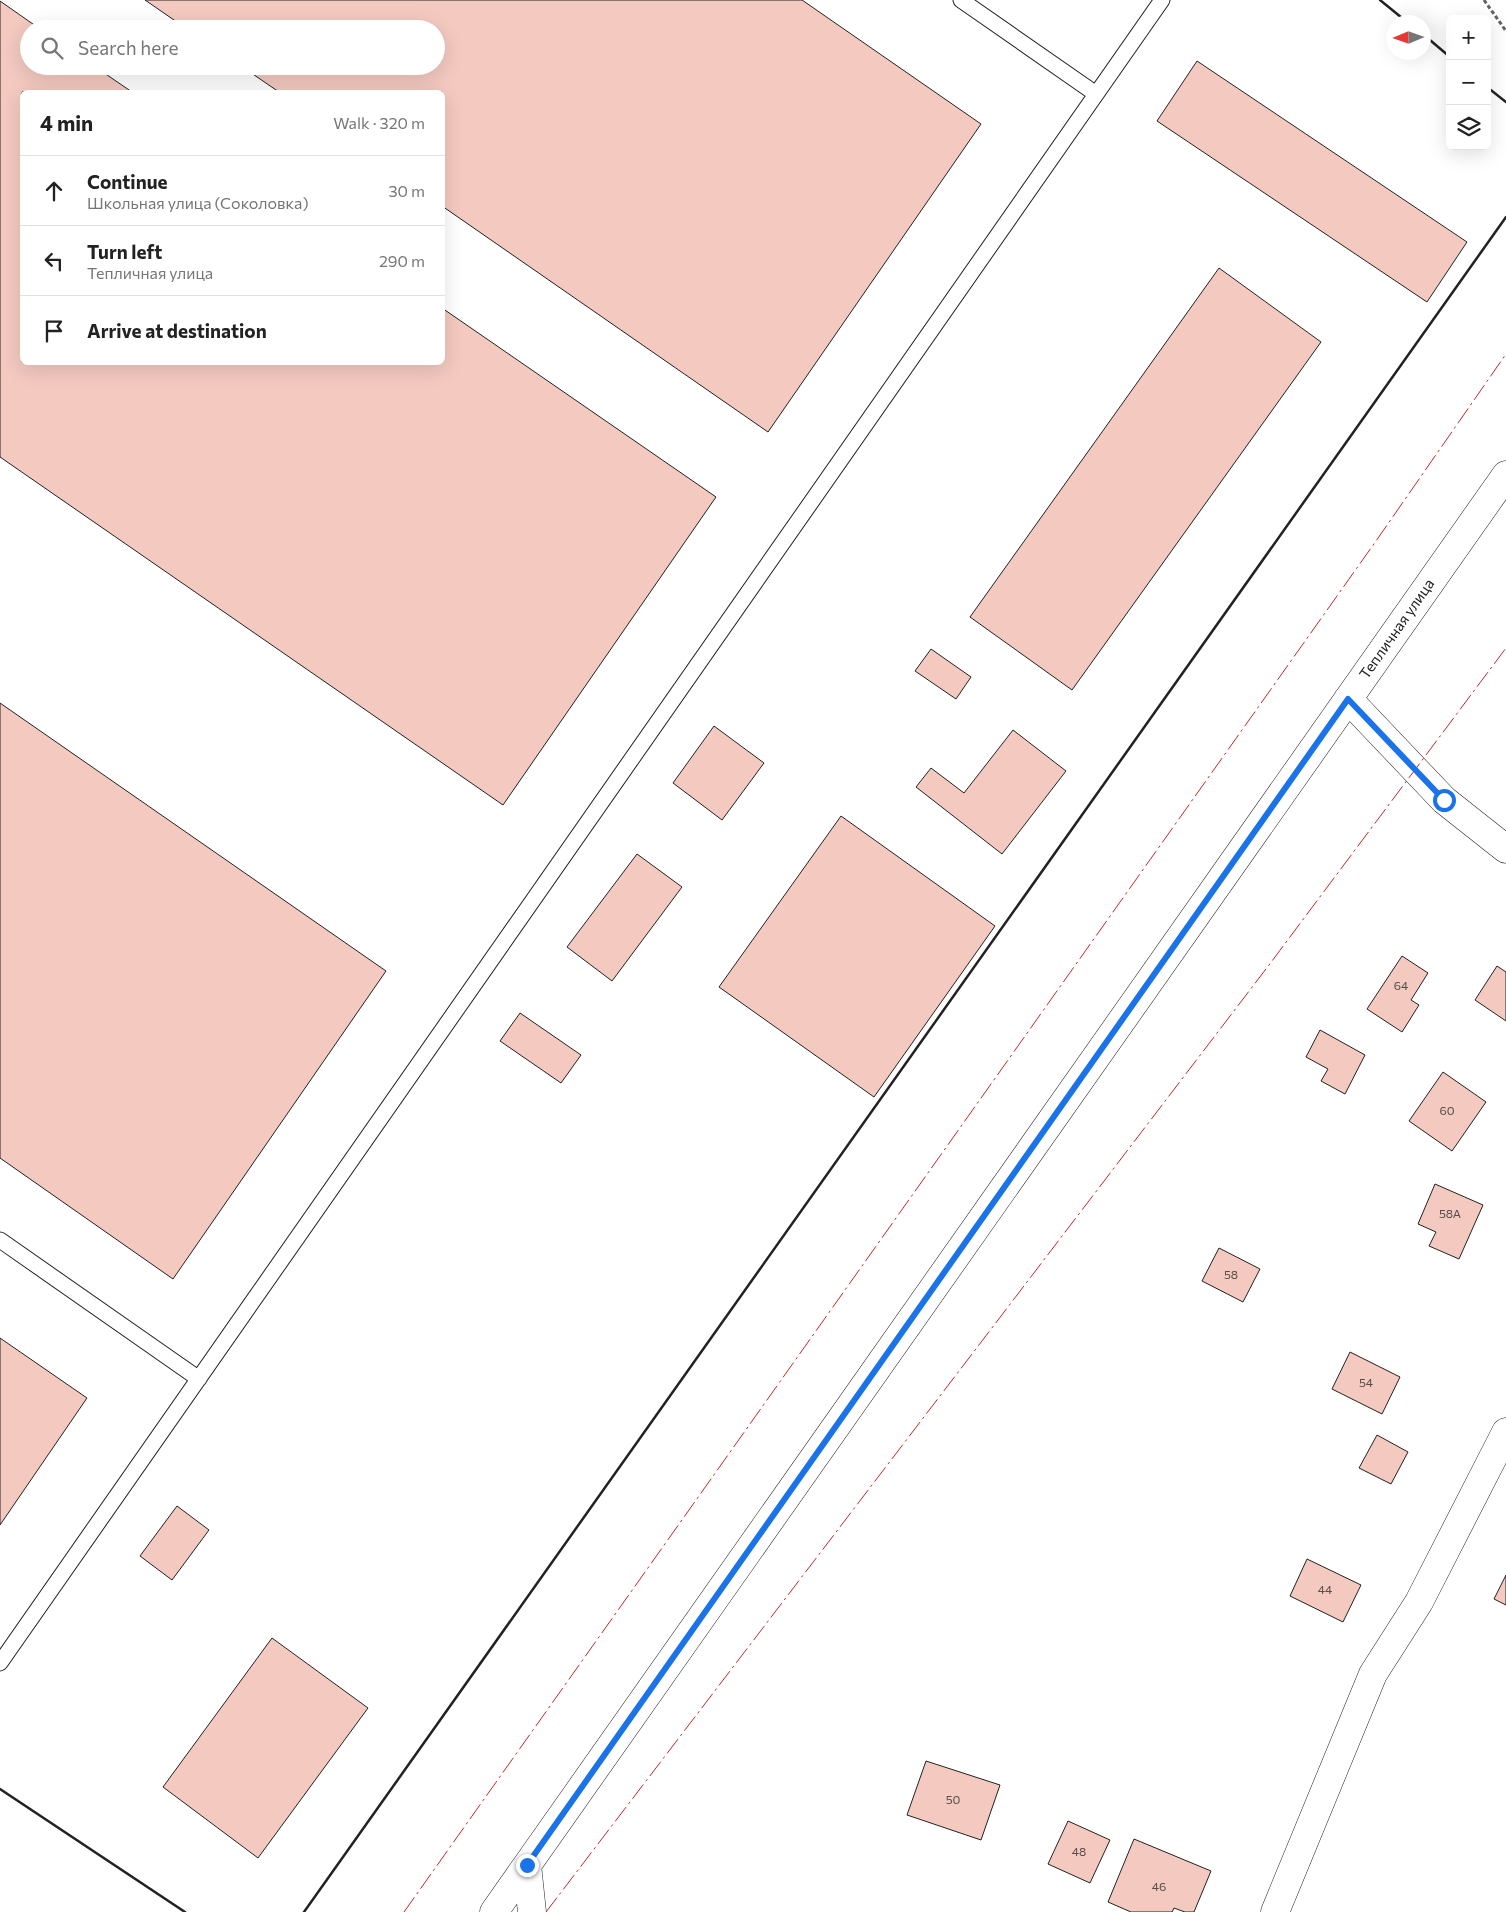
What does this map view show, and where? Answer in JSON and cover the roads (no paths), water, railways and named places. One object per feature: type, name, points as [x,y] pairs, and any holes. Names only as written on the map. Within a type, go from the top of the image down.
[{"type":"street","name":"Тепличная улица","points":[[494,1912],[1506,475]]},
{"type":"street","points":[[1348,699],[1444,800],[1506,849]]},
{"type":"street","points":[[1275,1912],[1373,1674],[1419,1602],[1506,1432]]},
{"type":"street","points":[[527,1865],[532,1912]]},
{"type":"lane","points":[[961,0],[1096,94]]},
{"type":"lane","points":[[0,1663],[1162,0]]},
{"type":"lane","points":[[0,1240],[199,1378]]}]
